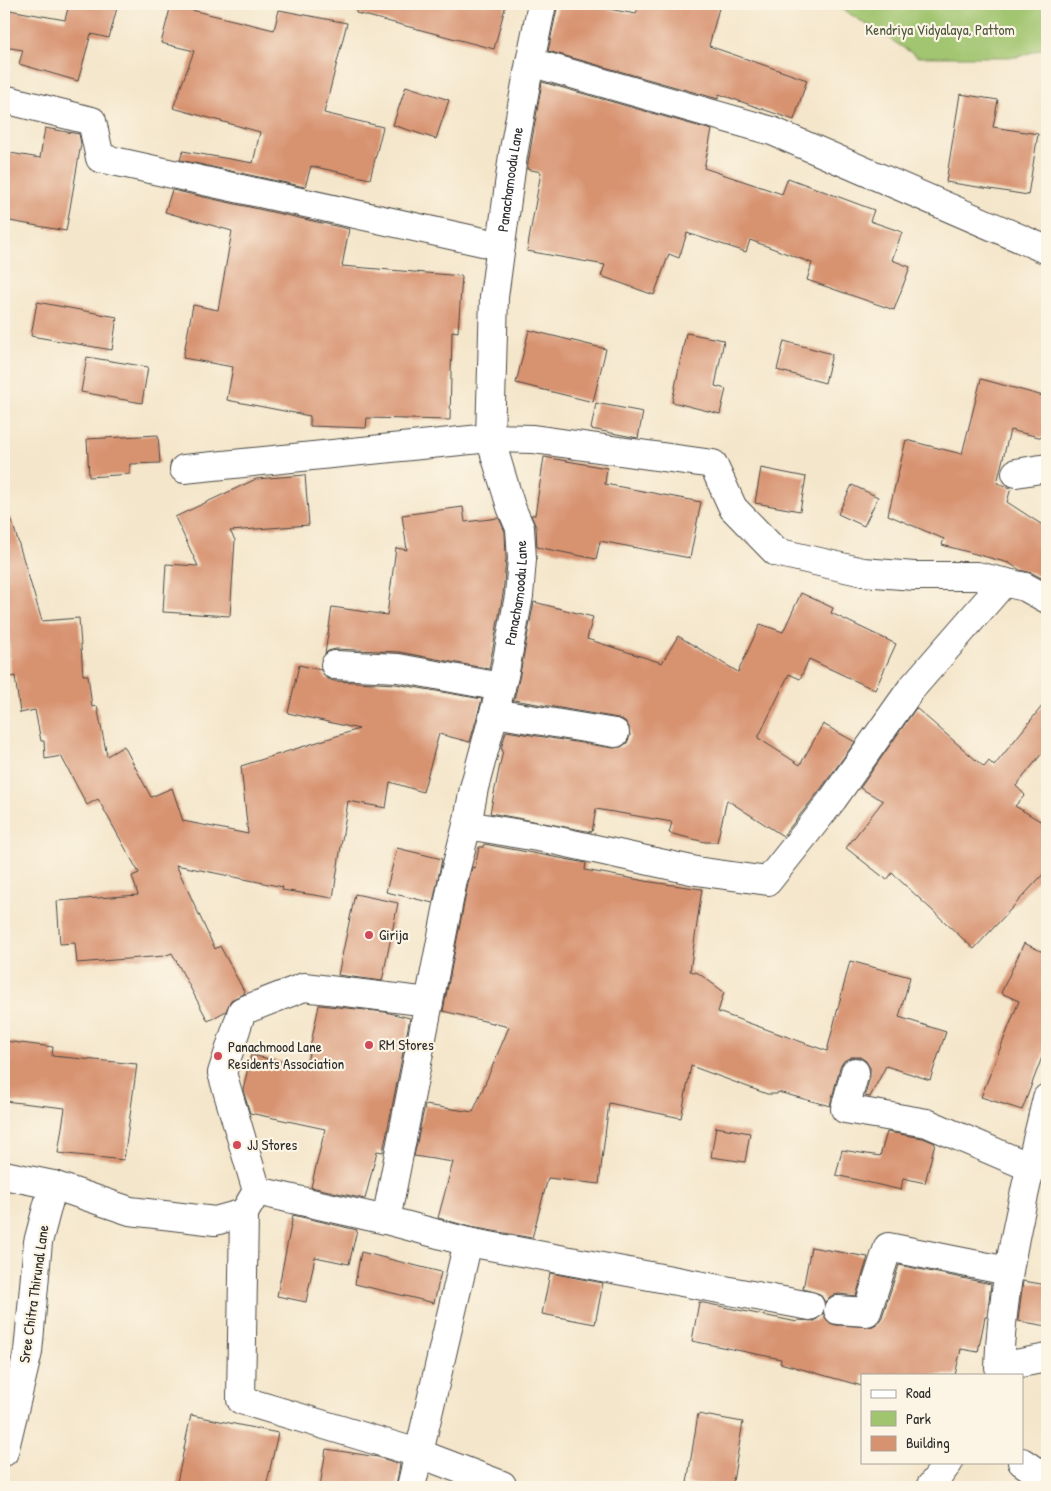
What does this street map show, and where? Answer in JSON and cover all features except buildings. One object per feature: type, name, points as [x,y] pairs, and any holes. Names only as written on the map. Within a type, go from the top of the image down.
[{"type":"street","name":"Panachamoodu Lane","points":[[386,1220],[453,880],[474,788],[501,687],[519,596],[522,559],[520,528],[511,507],[490,438],[494,297],[513,155],[542,4]]},
{"type":"street","points":[[530,62],[772,131],[1047,250]]},
{"type":"street","points":[[4,99],[92,121],[100,158],[501,246]]},
{"type":"street","points":[[184,469],[490,438],[533,439],[713,464],[733,508],[776,552],[863,572],[914,576],[977,576],[1025,587],[1047,599]]},
{"type":"street","points":[[1016,473],[1047,468]]},
{"type":"street","points":[[467,825],[549,839],[696,870],[768,881],[833,799],[911,689],[1004,582]]},
{"type":"street","points":[[335,665],[398,668],[501,687]]},
{"type":"street","points":[[494,713],[616,733]]},
{"type":"street","points":[[429,1002],[304,987],[242,1011],[222,1073],[250,1202],[241,1400],[418,1453],[502,1485]]},
{"type":"street","points":[[855,1072],[845,1109],[927,1123],[1030,1167]]},
{"type":"street","points":[[1047,1098],[1008,1271],[1000,1333],[998,1371],[1047,1358]]},
{"type":"street","points":[[4,1176],[53,1185],[130,1211],[215,1221],[250,1202],[386,1220],[468,1242],[810,1306]]},
{"type":"street","name":"Sree Chitra Thirunal Lane","points":[[4,1452],[28,1352],[38,1242],[53,1185]]},
{"type":"street","points":[[411,1487],[468,1242]]},
{"type":"street","points":[[838,1310],[867,1312],[888,1247],[1008,1271]]},
{"type":"street","points":[[1024,1463],[1047,1479]]},
{"type":"street","points":[[930,1487],[947,1464]]},
{"type":"green space","name":"Kendriya Vidyalaya, Pattom","points":[[834,4],[1047,4],[1047,47],[1018,57],[918,57]]},
{"type":"place","name":"Girija","points":[[369,935]]},
{"type":"place","name":"RM Stores","points":[[369,1045]]},
{"type":"place","name":"Panachmood Lane Residents Association","points":[[218,1056]]},
{"type":"place","name":"JJ Stores","points":[[237,1145]]}]
